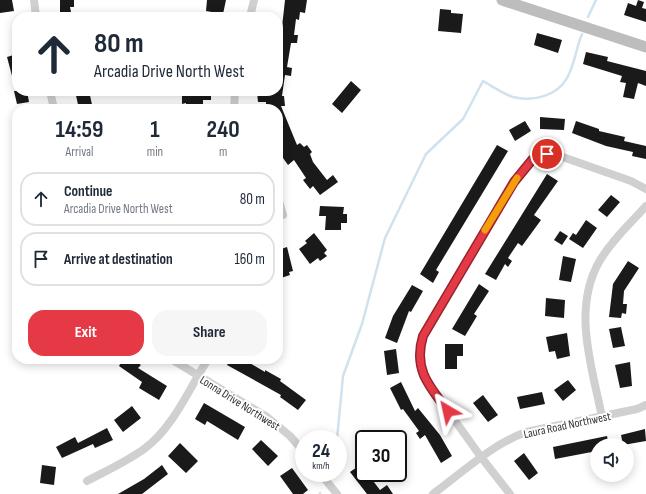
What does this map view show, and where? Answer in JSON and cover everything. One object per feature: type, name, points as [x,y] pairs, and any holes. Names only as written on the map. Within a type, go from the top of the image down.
[{"type":"street","points":[[34,0],[35,12]]},
{"type":"street","points":[[251,12],[254,0]]},
{"type":"street","points":[[502,0],[646,47]]},
{"type":"street","points":[[510,494],[481,457],[423,376],[420,366],[419,348],[423,336],[514,182],[532,160],[547,154],[557,155],[631,181],[646,189]]},
{"type":"street","points":[[602,417],[587,339],[586,302],[589,287],[606,252],[646,206]]},
{"type":"street","name":"Lonna Drive Northwest","points":[[179,364],[267,417],[295,442]]},
{"type":"street","points":[[87,481],[128,459],[157,437],[167,425],[205,364]]},
{"type":"street","name":"Laura Road Northwest","points":[[433,494],[503,442],[526,432],[602,417],[637,409],[646,405]]},
{"type":"street","points":[[327,482],[337,494]]},
{"type":"building","points":[[0,0],[12,0],[14,11],[0,13]]},
{"type":"building","points":[[60,0],[74,0],[74,7],[70,7],[71,12],[60,12]]},
{"type":"building","points":[[207,0],[226,0],[223,12],[206,11]]},
{"type":"building","points":[[285,0],[307,0],[305,13],[300,12],[299,20],[296,19],[294,35],[298,35],[297,43],[291,43],[287,67],[292,68],[291,76],[285,75],[283,89],[283,18]]},
{"type":"building","points":[[638,0],[644,2],[642,8],[646,9],[646,22],[624,15],[628,3],[636,6]]},
{"type":"building","points":[[440,9],[451,10],[451,13],[463,14],[461,33],[438,31]]},
{"type":"building","points":[[537,33],[562,40],[558,53],[534,45]]},
{"type":"building","points":[[586,52],[608,57],[607,61],[646,71],[646,86],[638,83],[634,99],[623,97],[626,83],[620,82],[622,76],[583,64]]},
{"type":"building","points":[[12,56],[12,76],[7,57]]},
{"type":"building","points":[[351,81],[361,90],[342,113],[332,104]]},
{"type":"building","points":[[15,96],[28,96],[29,102],[17,104]]},
{"type":"building","points":[[76,96],[90,96],[92,104],[78,104]]},
{"type":"building","points":[[182,96],[211,96],[211,100],[203,100],[203,104],[182,104]]},
{"type":"building","points":[[257,96],[284,96],[285,106],[283,106],[283,104],[266,104],[266,102],[258,102]]},
{"type":"building","points":[[283,111],[297,145],[300,143],[304,147],[307,145],[312,152],[310,154],[313,162],[327,180],[333,175],[338,182],[320,195],[313,186],[310,189],[303,180],[306,178],[294,160],[288,165],[283,158]]},
{"type":"building","points":[[540,117],[565,119],[564,130],[540,129]]},
{"type":"building","points":[[525,121],[531,131],[515,141],[509,130]]},
{"type":"building","points":[[576,121],[599,129],[599,131],[625,137],[624,141],[646,146],[646,159],[632,156],[633,152],[606,146],[572,133]]},
{"type":"building","points":[[497,145],[508,151],[436,270],[439,272],[433,283],[420,274]]},
{"type":"building","points":[[547,174],[558,181],[534,215],[541,220],[522,246],[518,243],[508,258],[512,261],[508,267],[505,264],[496,280],[485,274]]},
{"type":"building","points":[[611,195],[620,202],[607,217],[598,210]]},
{"type":"building","points":[[320,206],[344,207],[343,214],[347,214],[347,223],[341,223],[341,230],[325,230],[326,216],[319,216]]},
{"type":"building","points":[[586,220],[597,228],[583,248],[569,239],[573,233],[576,235]]},
{"type":"building","points":[[560,231],[568,236],[562,245],[554,240]]},
{"type":"building","points":[[314,233],[327,250],[324,253],[327,256],[320,261],[318,258],[310,264],[299,249],[307,243],[305,241]]},
{"type":"building","points":[[287,247],[293,271],[289,272],[290,275],[283,277],[283,248]]},
{"type":"building","points":[[563,256],[576,259],[571,282],[559,280]]},
{"type":"building","points":[[628,261],[639,268],[624,291],[623,304],[627,304],[626,314],[622,313],[621,318],[609,317],[613,284]]},
{"type":"building","points":[[479,284],[489,291],[474,314],[477,316],[465,336],[452,329]]},
{"type":"building","points":[[412,285],[423,291],[411,312],[409,311],[397,343],[385,338],[393,316]]},
{"type":"building","points":[[546,298],[565,300],[564,318],[545,316]]},
{"type":"building","points":[[621,327],[625,346],[613,348],[609,329]]},
{"type":"building","points":[[567,333],[570,356],[557,359],[555,351],[549,352],[546,337]]},
{"type":"building","points":[[445,344],[463,344],[463,356],[457,356],[457,369],[445,369]]},
{"type":"building","points":[[396,349],[399,373],[387,375],[384,351]]},
{"type":"building","points":[[630,362],[632,386],[620,388],[615,365]]},
{"type":"building","points":[[120,364],[140,364],[141,365],[138,368],[167,386],[159,400],[139,388],[142,382],[119,366]]},
{"type":"building","points":[[251,364],[281,379],[280,381],[306,400],[298,410],[280,397],[281,395],[227,365]]},
{"type":"building","points":[[568,380],[576,390],[563,401],[554,390]]},
{"type":"building","points":[[401,382],[415,411],[418,408],[440,435],[452,456],[441,463],[425,435],[420,439],[416,433],[419,431],[403,409],[401,410],[390,388]]},
{"type":"building","points":[[542,392],[545,404],[520,409],[517,397]]},
{"type":"building","points":[[483,395],[498,415],[488,422],[473,403]]},
{"type":"building","points":[[204,403],[245,427],[238,440],[207,421],[205,425],[195,419]]},
{"type":"building","points":[[132,406],[141,418],[123,432],[114,420]]},
{"type":"building","points":[[107,428],[113,440],[95,448],[93,444],[62,458],[56,447],[75,437],[78,443]]},
{"type":"building","points":[[645,429],[646,441],[634,443],[634,438],[622,438],[621,435]]},
{"type":"building","points":[[607,436],[607,438],[597,438]]},
{"type":"building","points":[[590,439],[590,452],[555,459],[553,447]]},
{"type":"building","points":[[261,440],[278,456],[268,466],[252,449]]},
{"type":"building","points":[[180,443],[198,461],[186,473],[168,456]]},
{"type":"building","points":[[524,453],[538,473],[529,480],[514,461]]},
{"type":"building","points":[[42,465],[56,467],[54,485],[40,483]]},
{"type":"building","points":[[162,465],[168,474],[142,494],[118,494],[144,479]]},
{"type":"building","points":[[292,468],[295,472],[295,482],[302,482],[308,490],[303,494],[293,494],[280,476]]},
{"type":"building","points":[[355,468],[355,478],[350,472]]},
{"type":"building","points":[[358,482],[374,482],[380,490],[387,485],[393,494],[367,494]]},
{"type":"waterway","points":[[588,17],[596,0]]},
{"type":"waterway","points":[[338,430],[343,376],[362,324],[385,238],[426,154],[463,119],[483,81],[505,94],[513,97],[528,99],[544,96],[557,89],[563,84],[570,73],[582,34]]},
{"type":"slow traffic","points":[[485,230],[517,178]]},
{"type":"route","points":[[448,411],[423,376],[419,356],[419,348],[423,336],[514,182],[527,164],[539,156],[547,154]]}]
